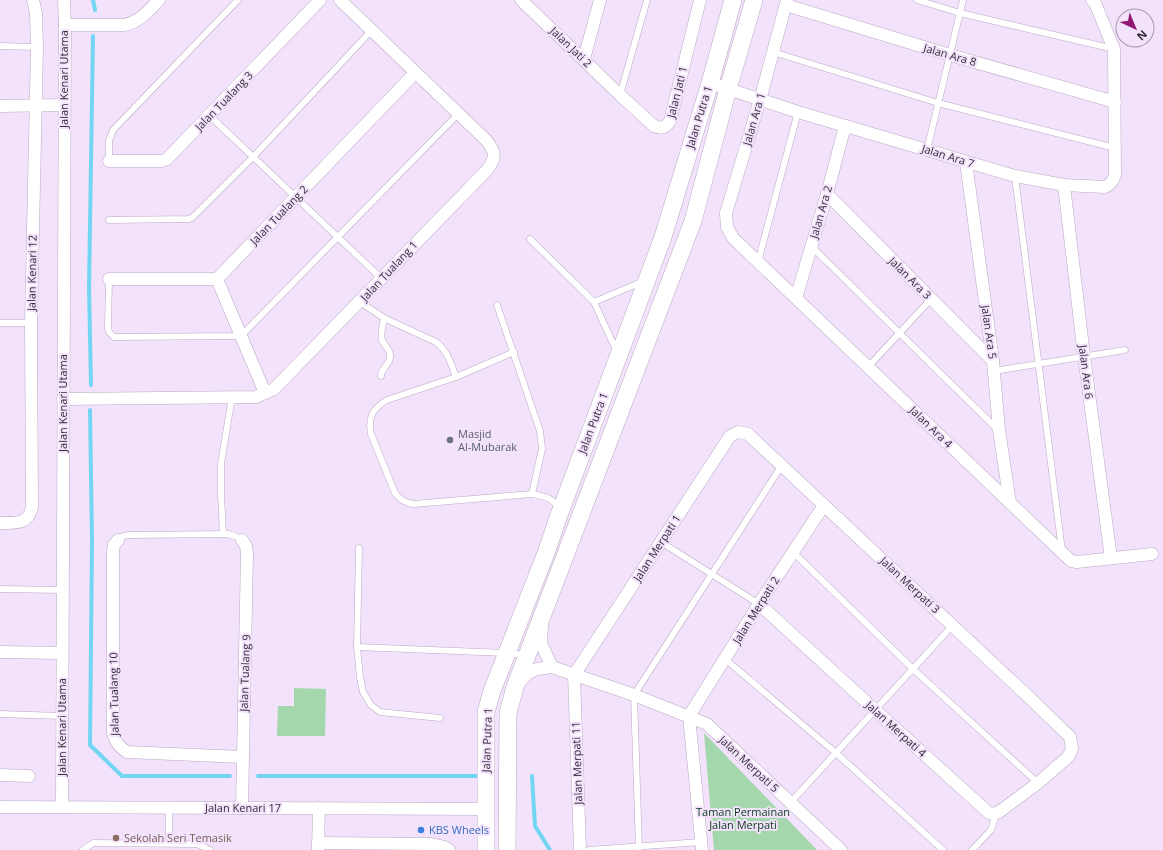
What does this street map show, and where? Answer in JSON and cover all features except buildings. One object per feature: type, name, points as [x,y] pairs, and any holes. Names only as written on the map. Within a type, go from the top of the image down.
[{"type":"main road","name":"Jalan Putra 1","points":[[486,850],[486,712],[492,690],[546,553],[558,515],[663,237],[710,83],[733,0]]},
{"type":"main road","name":"Jalan Putra 1","points":[[507,850],[508,712],[515,687],[693,221],[728,89],[754,0]]},
{"type":"street","name":"Jalan Kenari 12","points":[[0,523],[22,522],[31,512],[32,506],[31,323],[37,47],[36,14],[33,0]]},
{"type":"street","name":"Jalan Kenari Utama","points":[[62,807],[64,0]]},
{"type":"street","points":[[65,24],[131,24],[138,21],[159,0]]},
{"type":"street","name":"Jalan Tualang 3","points":[[110,162],[165,160],[169,158],[320,0]]},
{"type":"street","name":"Jalan Tualang 1","points":[[63,399],[256,397],[274,389],[488,169],[492,163],[494,155],[492,148],[459,113],[415,73],[340,0]]},
{"type":"street","name":"Jalan Jati 2","points":[[521,0],[620,95]]},
{"type":"street","name":"Jalan Jati 1","points":[[620,95],[654,126],[664,128],[668,125],[700,0]]},
{"type":"street","points":[[1094,1],[1114,49]]},
{"type":"street","points":[[584,59],[596,2]]},
{"type":"street","name":"Jalan Ara 1","points":[[733,238],[727,227],[726,213],[760,100],[786,3]]},
{"type":"street","name":"Jalan Ara 8","points":[[786,3],[950,55],[1115,102]]},
{"type":"street","name":"Jalan Ara 7","points":[[710,83],[798,112],[1014,176],[1064,185],[1100,188],[1110,185],[1114,180],[1115,175],[1114,49]]},
{"type":"street","name":"Jalan Tualang 2","points":[[217,278],[415,73]]},
{"type":"street","points":[[0,106],[64,105]]},
{"type":"street","name":"Jalan Ara 2","points":[[796,298],[827,194],[845,126]]},
{"type":"street","name":"Jalan Ara 5","points":[[966,162],[993,366],[999,430],[1010,503]]},
{"type":"street","name":"Jalan Ara 6","points":[[1064,185],[1084,356],[1111,558]]},
{"type":"street","name":"Jalan Ara 3","points":[[827,194],[931,299],[993,366]]},
{"type":"street","name":"Jalan Ara 4","points":[[733,238],[1062,553],[1074,562],[1152,554]]},
{"type":"street","points":[[109,278],[217,278],[265,393]]},
{"type":"street","name":"Jalan Merpati 1","points":[[574,676],[730,436],[738,432],[748,434]]},
{"type":"street","name":"Jalan Merpati 3","points":[[748,434],[953,625],[1070,737],[1072,750],[1068,757],[1038,783]]},
{"type":"street","name":"Jalan Merpati 2","points":[[689,716],[824,505]]},
{"type":"street","name":"Jalan Tualang 10","points":[[118,540],[114,545],[113,552],[114,740],[118,746],[126,752],[242,757]]},
{"type":"street","name":"Jalan Tualang 9","points":[[242,540],[246,546],[247,554],[247,630],[242,757],[242,808]]},
{"type":"street","name":"Jalan Merpati 4","points":[[760,604],[989,814],[996,814]]},
{"type":"street","points":[[515,687],[527,674],[537,669],[552,667],[541,643],[542,617]]},
{"type":"street","points":[[0,652],[62,653]]},
{"type":"street","name":"Jalan Merpati 5","points":[[552,667],[574,676],[634,695],[707,724],[841,850]]},
{"type":"street","name":"Jalan Merpati 11","points":[[574,676],[580,850]]},
{"type":"street","points":[[689,716],[702,846]]},
{"type":"street","points":[[0,775],[29,776]]},
{"type":"street","points":[[996,814],[1038,783]]},
{"type":"street","name":"Jalan Kenari 17","points":[[0,807],[486,809]]},
{"type":"street","points":[[319,808],[318,847],[431,844],[444,847],[448,850]]},
{"type":"lane","points":[[110,162],[109,141],[113,130],[238,0]]},
{"type":"lane","points":[[620,95],[647,0]]},
{"type":"lane","points":[[918,0],[960,13],[1114,49]]},
{"type":"lane","points":[[927,150],[963,0]]},
{"type":"lane","points":[[109,220],[189,219],[194,217],[253,157],[372,30]]},
{"type":"lane","points":[[0,46],[37,47]]},
{"type":"lane","points":[[773,52],[938,103],[1115,148]]},
{"type":"lane","points":[[758,262],[798,112]]},
{"type":"lane","points":[[109,278],[108,328],[109,332],[114,337],[241,336],[459,113]]},
{"type":"lane","points":[[210,116],[381,278]]},
{"type":"lane","points":[[1014,176],[1062,553]]},
{"type":"lane","points":[[530,239],[594,302],[619,356]]},
{"type":"lane","points":[[811,246],[999,430]]},
{"type":"lane","points":[[594,302],[647,279]]},
{"type":"lane","points":[[868,367],[931,299]]},
{"type":"lane","points":[[360,302],[384,318],[436,342],[443,347],[448,354],[456,377]]},
{"type":"lane","points":[[497,305],[540,431],[542,449],[532,494]]},
{"type":"lane","points":[[381,376],[381,372],[390,360],[391,355],[381,336],[384,318]]},
{"type":"lane","points":[[0,323],[31,323]]},
{"type":"lane","points":[[993,366],[1039,364],[1125,350]]},
{"type":"lane","points":[[514,352],[456,377],[386,400],[378,405],[372,414],[369,424],[371,434],[395,493],[406,503],[414,504],[532,494],[544,496],[552,500],[557,507],[558,515]]},
{"type":"lane","points":[[223,534],[221,464],[232,397]]},
{"type":"lane","points":[[639,849],[634,695],[782,465]]},
{"type":"lane","points":[[118,540],[123,536],[130,535],[223,534],[235,536],[242,540]]},
{"type":"lane","points":[[661,542],[760,604]]},
{"type":"lane","points":[[359,548],[357,646],[361,683],[364,692],[371,705],[380,712],[440,718]]},
{"type":"lane","points":[[793,552],[913,669],[1038,783]]},
{"type":"lane","points":[[0,589],[62,590]]},
{"type":"lane","points":[[790,803],[953,625]]},
{"type":"lane","points":[[357,646],[506,653],[527,656]]},
{"type":"lane","points":[[725,659],[836,753],[943,850]]},
{"type":"lane","points":[[0,714],[62,716]]},
{"type":"lane","points":[[169,808],[169,843]]},
{"type":"lane","points":[[972,850],[991,830],[996,814]]},
{"type":"lane","points":[[83,850],[93,843],[116,847],[169,843],[197,844],[210,850]]},
{"type":"lane","points":[[589,850],[702,846]]},
{"type":"green space","points":[[294,688],[326,689],[325,736],[277,736],[278,706],[294,706]]},
{"type":"green space","name":"Taman Permainan Jalan Merpati","points":[[704,733],[817,850],[714,850]]},
{"type":"waterway","points":[[93,0],[95,10]]},
{"type":"waterway","points":[[91,385],[89,288],[93,36]]},
{"type":"waterway","points":[[90,410],[92,541],[90,745],[122,776],[230,776]]},
{"type":"waterway","points":[[258,776],[476,776]]},
{"type":"waterway","points":[[532,776],[535,826],[550,850]]},
{"type":"place","name":"Masjid Al-Mubarak","points":[[450,440]]},
{"type":"place","name":"KBS Wheels","points":[[421,830]]},
{"type":"place","name":"Sekolah Seri Temasik","points":[[116,838]]}]
